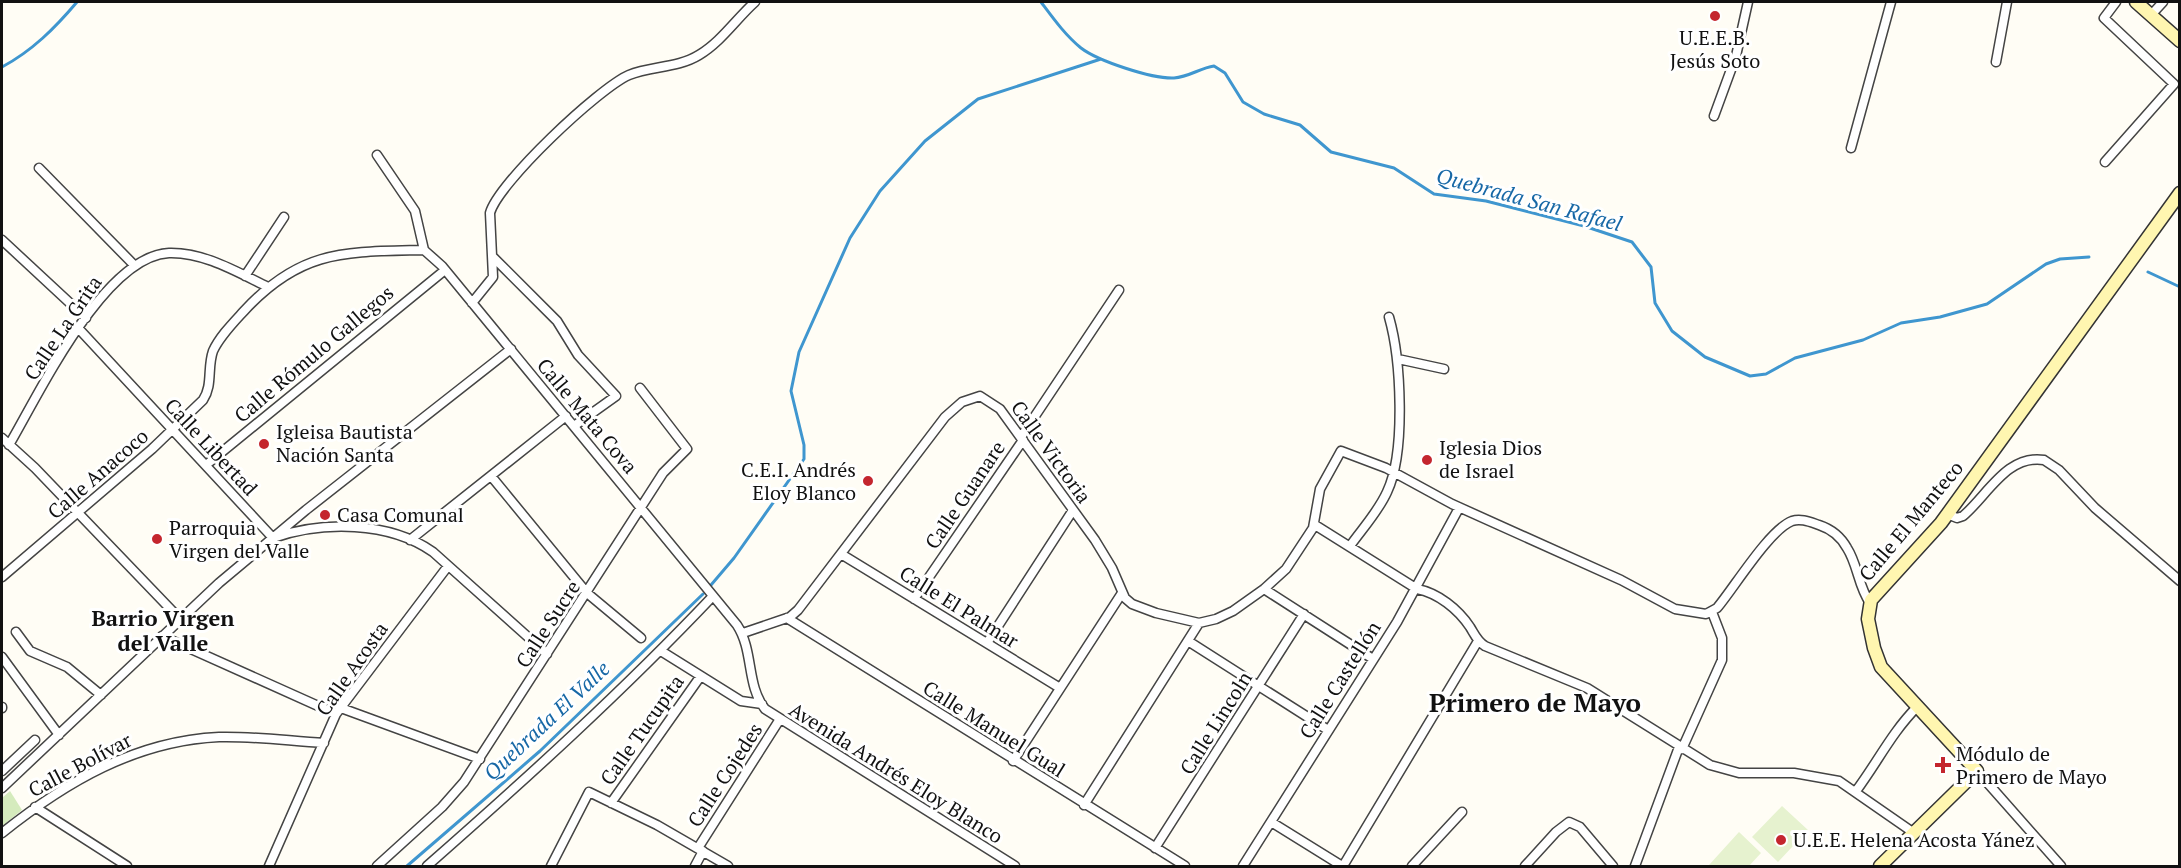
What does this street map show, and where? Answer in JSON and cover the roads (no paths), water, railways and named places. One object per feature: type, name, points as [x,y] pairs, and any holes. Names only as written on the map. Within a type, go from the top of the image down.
[{"type":"street","points":[[472,303],[491,281],[493,257],[490,213],[493,202],[562,128],[619,80],[698,56],[755,2]]},
{"type":"street","points":[[1714,116],[1736,56],[1748,2]]},
{"type":"street","points":[[1851,148],[1891,2]]},
{"type":"street","points":[[1996,62],[2007,2]]},
{"type":"street","points":[[2105,162],[2174,84],[2104,18],[2116,2]]},
{"type":"street","points":[[2136,2],[2180,41]]},
{"type":"street","points":[[2151,15],[2163,2]]},
{"type":"street","points":[[377,155],[416,211],[424,250]]},
{"type":"street","points":[[39,168],[135,266]]},
{"type":"street","name":"Calle El Manteco","points":[[2061,867],[1977,771],[1889,678],[1878,661],[1868,619],[1870,603],[1947,514],[2180,193]]},
{"type":"street","points":[[245,276],[284,217]]},
{"type":"street","points":[[2,240],[86,318]]},
{"type":"street","name":"Calle Mata Cova","points":[[424,250],[445,270],[743,633],[748,647],[752,681],[762,704]]},
{"type":"street","name":"Calle Anacoco","points":[[2,577],[173,430],[206,396],[211,359],[220,341],[268,287],[295,268],[320,258],[355,252],[424,250]]},
{"type":"street","name":"Calle La Grita","points":[[9,445],[86,318],[109,287],[135,266],[157,255],[183,253],[207,260],[268,287]]},
{"type":"street","points":[[493,257],[557,321],[578,355],[615,396],[574,426]]},
{"type":"street","name":"Calle Rómulo Gallegos","points":[[206,465],[445,270]]},
{"type":"street","name":"Calle Guanare","points":[[914,599],[1119,290]]},
{"type":"street","points":[[1350,546],[1387,493],[1392,471],[1399,410],[1398,359],[1389,317]]},
{"type":"street","name":"Calle Libertad","points":[[79,329],[273,538]]},
{"type":"street","points":[[2,788],[180,619],[273,538],[511,350]]},
{"type":"street","points":[[1398,359],[1444,369]]},
{"type":"street","name":"Calle Sucre","points":[[377,867],[442,807],[480,759],[663,473],[687,449],[640,388]]},
{"type":"street","name":"Calle Victoria","points":[[743,633],[787,618],[798,610],[935,429],[962,402],[976,397],[987,398],[1000,409],[1112,568],[1122,593]]},
{"type":"street","points":[[410,540],[566,416]]},
{"type":"street","points":[[2,438],[180,619]]},
{"type":"street","points":[[1013,761],[1122,593],[1138,606],[1199,623],[1224,615],[1264,589],[1286,568],[1315,525],[1320,489],[1341,451],[1392,471],[1459,508],[1630,584],[1675,609],[1700,614],[1712,612],[1780,530],[1798,520],[1821,526],[1841,539],[1851,554],[1860,585],[1870,603]]},
{"type":"street","points":[[1947,514],[1957,518],[1963,516],[2006,472],[2024,462],[2044,460],[2059,470],[2095,508],[2180,581]]},
{"type":"street","points":[[491,476],[587,593],[641,638]]},
{"type":"street","name":"Calle Castellón","points":[[1243,867],[1417,589],[1459,508]]},
{"type":"street","points":[[987,643],[1073,510]]},
{"type":"street","points":[[1315,525],[1417,589],[1430,592],[1454,609],[1466,621],[1478,641],[1499,653],[1532,664],[1578,684],[1710,765],[1730,772],[1755,775],[1805,774],[1839,781],[1914,833]]},
{"type":"street","points":[[273,538],[297,530],[345,526],[423,545],[547,654]]},
{"type":"street","name":"Calle El Palmar","points":[[841,554],[1060,688]]},
{"type":"street","name":"Calle Acosta","points":[[269,867],[338,711],[448,566]]},
{"type":"street","points":[[1264,589],[1373,658]]},
{"type":"street","points":[[427,867],[581,730],[713,596]]},
{"type":"street","points":[[1635,867],[1681,748],[1722,660],[1722,638],[1712,612]]},
{"type":"street","name":"Calle Lincoln","points":[[1155,849],[1304,614]]},
{"type":"street","name":"Calle Manuel Gual","points":[[787,618],[1185,867]]},
{"type":"street","points":[[1084,805],[1199,623]]},
{"type":"street","points":[[16,632],[30,651],[67,667],[101,695]]},
{"type":"street","points":[[162,636],[338,711],[480,759]]},
{"type":"street","points":[[1188,641],[1328,730]]},
{"type":"street","points":[[1271,822],[1343,867],[1478,641]]},
{"type":"street","points":[[661,651],[700,677],[746,703],[762,704]]},
{"type":"street","points":[[2,657],[59,735]]},
{"type":"street","name":"Calle Tucupita","points":[[551,867],[589,792],[611,803],[700,677]]},
{"type":"street","name":"Avenida Andrés Eloy Blanco","points":[[762,704],[780,719],[1015,867]]},
{"type":"street","points":[[1856,791],[1877,764],[1896,730],[1917,707]]},
{"type":"street","name":"Calle Cojedes","points":[[695,867],[700,849],[780,719]]},
{"type":"street","name":"Calle Bolívar","points":[[2,832],[35,807],[104,766],[162,744],[221,737],[324,743]]},
{"type":"street","points":[[2,771],[35,740]]},
{"type":"street","points":[[1885,864],[1977,771]]},
{"type":"street","points":[[611,803],[700,849],[728,867]]},
{"type":"street","points":[[35,807],[127,867]]},
{"type":"street","points":[[1412,867],[1462,812]]},
{"type":"street","points":[[1525,867],[1556,832],[1569,822],[1580,827],[1613,867]]},
{"type":"waterway","points":[[2,67],[23,54],[42,38],[77,2]]},
{"type":"waterway","name":"Quebrada San Rafael","points":[[1041,2],[1064,32],[1089,53],[1112,63],[1164,78],[1185,76],[1214,66],[1225,73],[1243,102],[1264,114],[1300,125],[1331,152],[1394,168],[1434,194],[1486,201],[1584,226],[1632,242],[1651,267],[1655,303],[1672,331],[1705,357],[1750,376],[1766,374],[1795,358],[1863,340],[1901,323],[1940,317],[1987,304],[2046,264],[2060,259],[2089,257]]},
{"type":"waterway","name":"Quebrada El Valle","points":[[711,585],[734,558],[804,459],[804,445],[791,391],[799,352],[850,238],[880,191],[925,141],[978,99],[1101,59]]},
{"type":"waterway","name":"Quebrada San Rafael","points":[[2148,272],[2180,287]]},
{"type":"waterway","name":"Quebrada El Valle","points":[[407,866],[540,751],[703,594]]},
{"type":"place","name":"U.E.E.B. Jesús Soto","points":[[1715,16]]},
{"type":"place","name":"Igleisa Bautista Nación Santa","points":[[264,444]]},
{"type":"place","name":"Iglesia Dios de Israel","points":[[1427,460]]},
{"type":"place","name":"C.E.I. Andrés Eloy Blanco","points":[[868,481]]},
{"type":"place","name":"Casa Comunal","points":[[325,515]]},
{"type":"place","name":"Parroquia Virgen del Valle","points":[[157,539]]},
{"type":"place","name":"Módulo de Primero de Mayo","points":[[1943,765]]},
{"type":"place","name":"U.E.E. Helena Acosta Yánez","points":[[1781,840]]},
{"type":"district","name":"Barrio Virgen del Valle","points":[[163,630]]},
{"type":"district","name":"Primero de Mayo","points":[[1535,703]]}]
